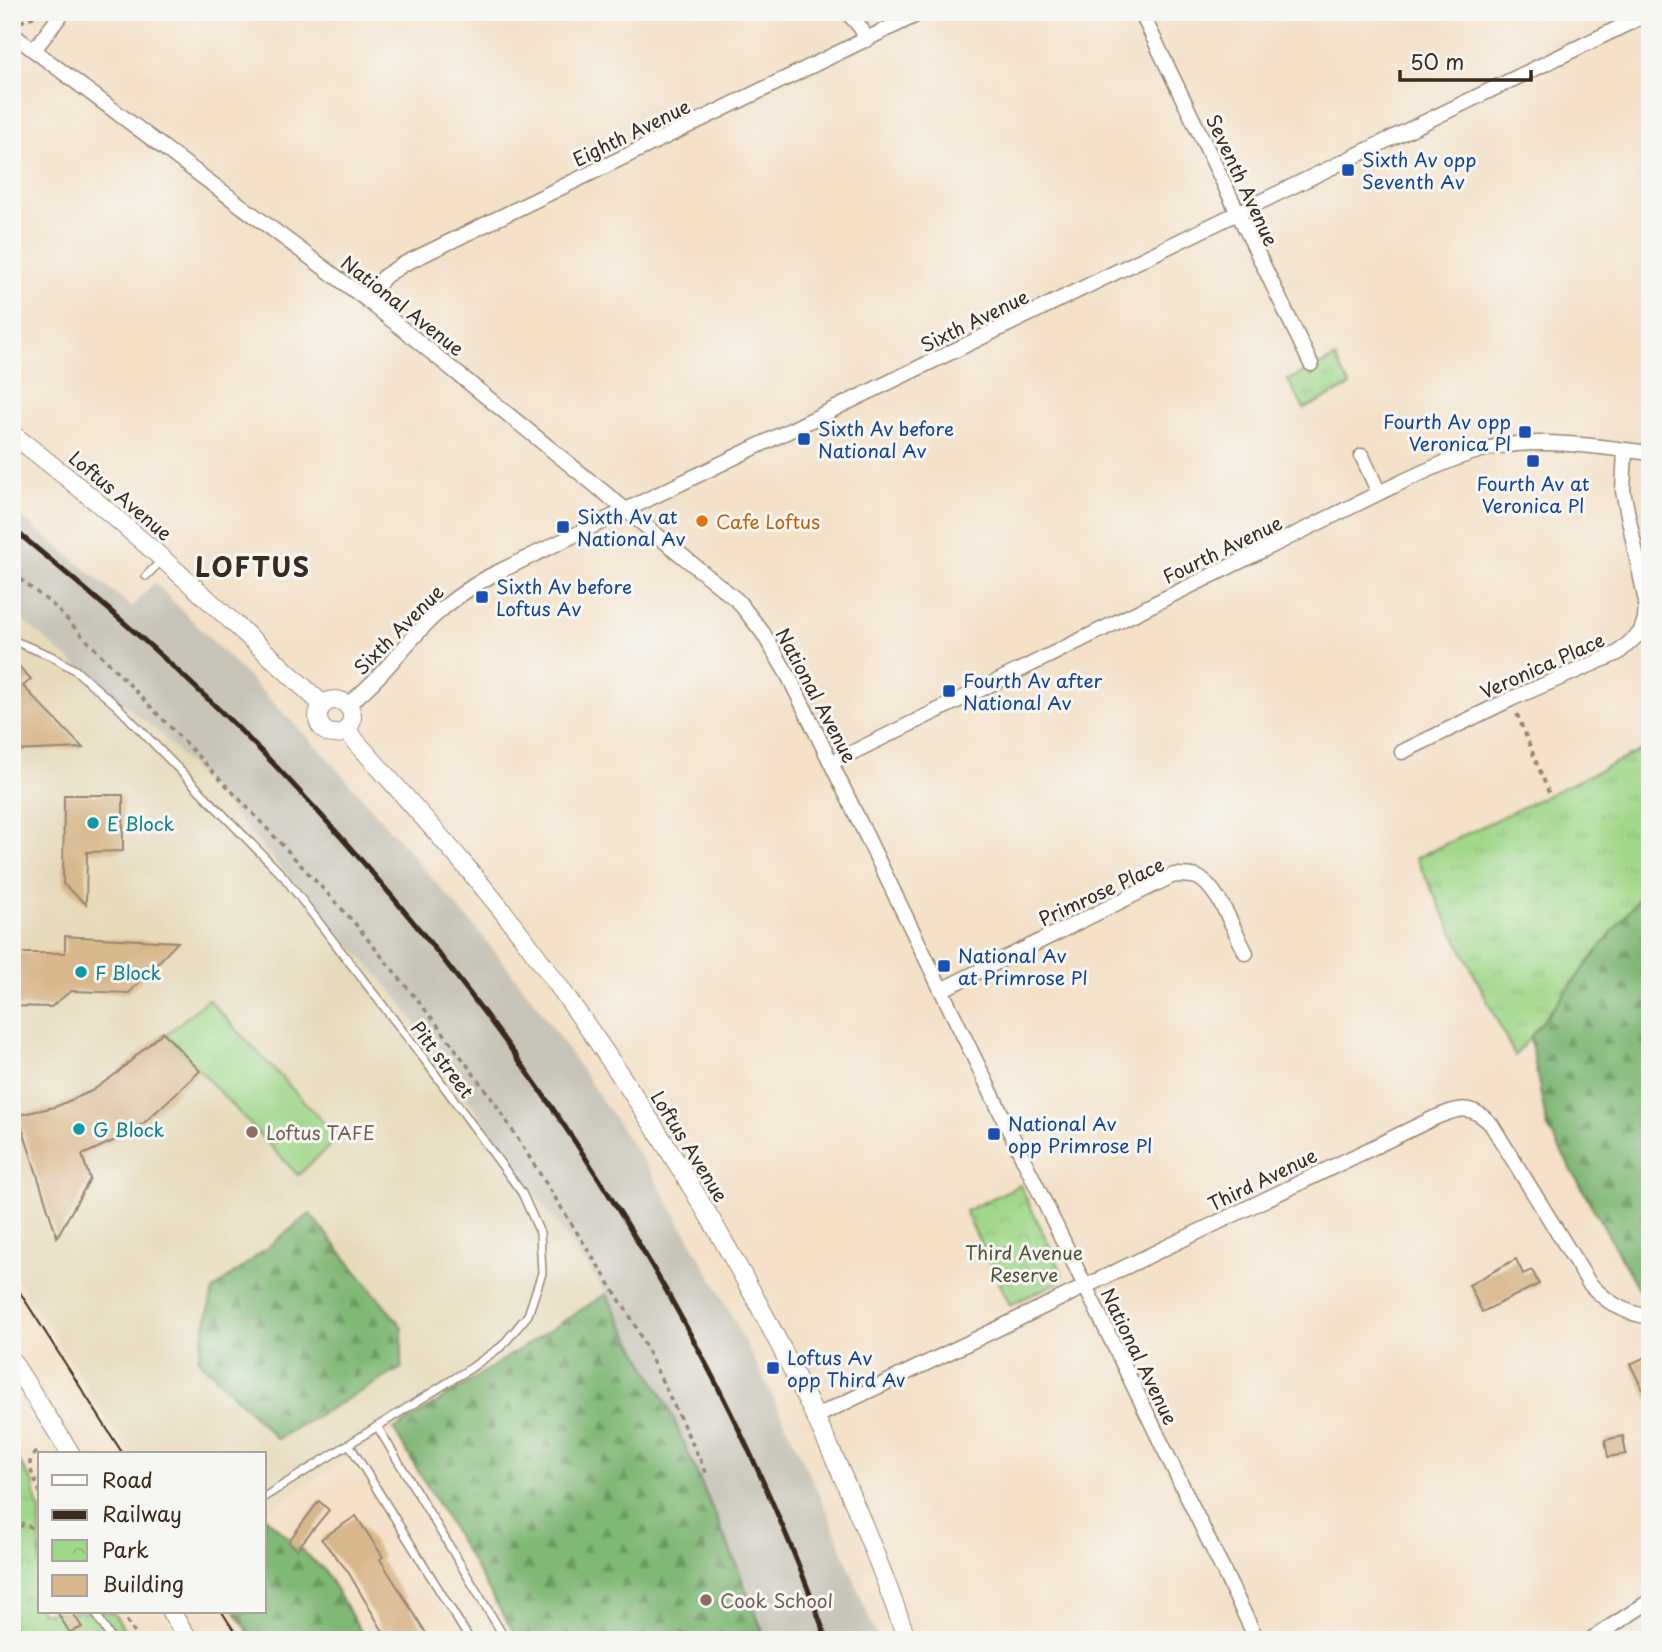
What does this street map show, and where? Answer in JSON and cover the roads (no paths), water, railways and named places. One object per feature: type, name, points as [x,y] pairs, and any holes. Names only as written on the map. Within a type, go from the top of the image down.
[{"type":"street","points":[[34,50],[62,12]]},
{"type":"street","points":[[847,12],[861,28],[866,40]]},
{"type":"street","name":"Eighth Avenue","points":[[367,300],[385,276],[402,265],[922,12]]},
{"type":"street","name":"Seventh Avenue","points":[[1141,12],[1311,364]]},
{"type":"street","name":"Sixth Avenue","points":[[347,705],[362,693],[432,618],[458,595],[490,576],[1650,15]]},
{"type":"street","name":"National Avenue","points":[[12,34],[367,300],[738,601],[763,633],[789,677],[1257,1640]]},
{"type":"street","name":"Loftus Avenue","points":[[12,434],[78,484],[163,558],[323,705]]},
{"type":"street","name":"Fourth Avenue","points":[[831,763],[1380,493],[1469,453],[1546,443],[1650,453]]},
{"type":"street","name":"Veronica Place","points":[[1402,752],[1511,699],[1618,653],[1640,633],[1645,619],[1646,602],[1623,491],[1625,450]]},
{"type":"street","points":[[1362,456],[1380,493]]},
{"type":"street","points":[[335,700],[347,705],[352,721],[346,730],[331,734],[322,729],[318,714],[323,705],[335,700]]},
{"type":"street","name":"Loftus Avenue","points":[[346,730],[527,942],[612,1061],[732,1254],[817,1416],[867,1534],[907,1640]]},
{"type":"street","name":"Primrose Place","points":[[941,990],[1174,876],[1198,877],[1208,884],[1246,953]]},
{"type":"street","name":"Third Avenue","points":[[817,1416],[1434,1118],[1464,1108],[1474,1111],[1491,1124],[1588,1283],[1620,1310],[1650,1317]]},
{"type":"street","points":[[12,1361],[70,1452]]},
{"type":"street","points":[[1590,1640],[1650,1601]]},
{"type":"street","points":[[172,1614],[189,1640]]},
{"type":"lane","points":[[146,576],[163,558]]},
{"type":"lane","name":"Pitt street","points":[[12,640],[51,656],[75,670],[117,706],[284,877],[425,1059],[522,1193],[540,1233],[542,1273],[528,1315],[502,1346],[266,1496]]},
{"type":"lane","points":[[377,1426],[506,1640]]},
{"type":"lane","points":[[349,1444],[470,1640]]},
{"type":"lane","points":[[96,1614],[112,1640]]},
{"type":"tram line","points":[[12,1280],[122,1452]]},
{"type":"tram line","points":[[223,1614],[240,1640]]},
{"type":"railway","points":[[12,528],[154,649],[222,712],[287,778],[372,873],[453,972],[529,1075],[601,1182],[667,1292],[727,1405],[781,1521],[827,1640]]},
{"type":"place","name":"Sixth Av opp Seventh Av","points":[[1348,170]]},
{"type":"place","name":"Fourth Av opp Veronica Pl","points":[[1525,432]]},
{"type":"place","name":"Sixth Av before National Av","points":[[804,439]]},
{"type":"place","name":"Fourth Av at Veronica Pl","points":[[1533,461]]},
{"type":"place","name":"Cafe Loftus","points":[[702,521]]},
{"type":"place","name":"Sixth Av at National Av","points":[[563,527]]},
{"type":"place","name":"Sixth Av before Loftus Av","points":[[482,597]]},
{"type":"place","name":"Fourth Av after National Av","points":[[949,691]]},
{"type":"place","name":"E Block","points":[[93,823]]},
{"type":"place","name":"National Av at Primrose Pl","points":[[944,966]]},
{"type":"place","name":"F Block","points":[[81,972]]},
{"type":"place","name":"G Block","points":[[79,1129]]},
{"type":"place","name":"Loftus TAFE","points":[[252,1132]]},
{"type":"place","name":"National Av opp Primrose Pl","points":[[994,1134]]},
{"type":"place","name":"Loftus Av opp Third Av","points":[[773,1368]]},
{"type":"place","name":"Cook School","points":[[706,1600]]},
{"type":"district","name":"LOFTUS","points":[[253,566]]},
{"type":"park label","name":"Third Avenue Reserve","points":[[1024,1263]]}]
